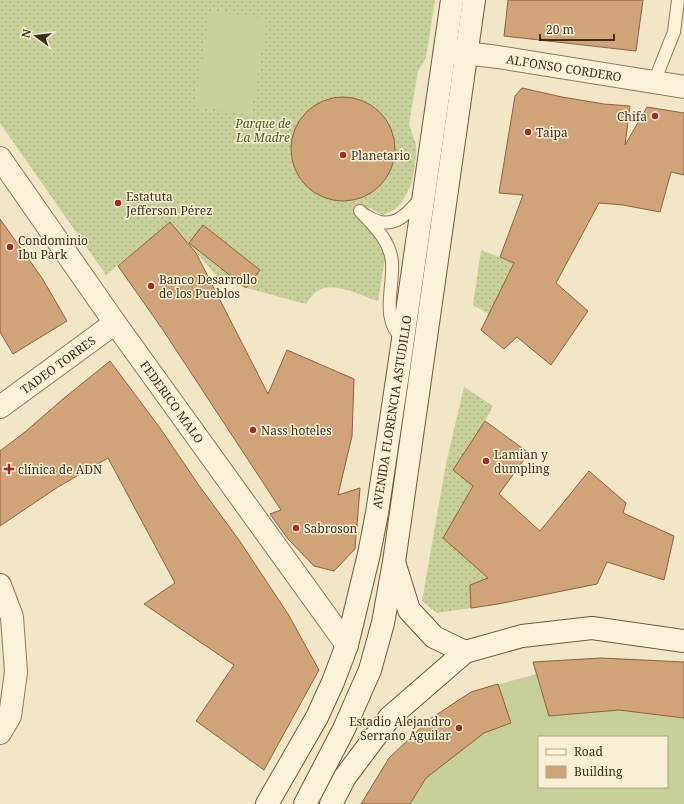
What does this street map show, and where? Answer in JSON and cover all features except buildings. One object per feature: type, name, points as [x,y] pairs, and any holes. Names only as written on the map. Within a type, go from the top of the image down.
[{"type":"main road","name":"AVENIDA FLORENCIA ASTUDILLO","points":[[267,804],[317,717],[333,682],[347,645],[377,513],[404,339],[452,0]]},
{"type":"main road","name":"AVENIDA FLORENCIA ASTUDILLO","points":[[305,804],[344,729],[370,670],[383,623],[394,562],[474,0]]},
{"type":"main road","name":"ALFONSO CORDERO","points":[[445,50],[684,87]]},
{"type":"main road","name":"FEDERICO MALO","points":[[0,158],[115,323],[347,645]]},
{"type":"main road","name":"TADEO TORRES","points":[[0,407],[115,323]]},
{"type":"main road","points":[[394,562],[409,610],[434,637],[465,652]]},
{"type":"main road","points":[[0,585],[12,617],[16,672],[10,716],[0,733]]},
{"type":"main road","points":[[332,803],[345,777],[390,717],[465,652],[522,636],[592,628],[684,641]]},
{"type":"main road","points":[[304,739],[332,803]]},
{"type":"lane","points":[[654,82],[674,32],[678,0]]},
{"type":"lane","points":[[404,339],[398,334],[393,326],[389,310],[392,262],[385,239],[360,211],[377,221],[385,223],[395,222],[412,210],[424,195]]},
{"type":"green space","name":"Parque de La Madre","points":[[0,0],[435,0],[426,58],[418,71],[409,124],[416,145],[412,182],[401,203],[394,210],[382,215],[370,208],[360,218],[380,237],[386,252],[378,301],[347,290],[331,287],[323,288],[316,292],[306,304],[221,281],[170,222],[106,275],[0,123]]},
{"type":"green space","points":[[210,11],[267,19],[251,115],[195,106]]},
{"type":"green space","points":[[481,250],[514,263],[490,315],[473,305]]},
{"type":"green space","points":[[464,387],[493,406],[453,470],[473,486],[443,538],[488,578],[470,585],[471,608],[437,613],[422,601],[446,464]]},
{"type":"green space","points":[[601,658],[684,662],[684,804],[361,804],[389,758],[430,719],[471,692],[536,674],[533,662]]},
{"type":"place","name":"Chifa","points":[[655,116]]},
{"type":"place","name":"Taipa","points":[[528,132]]},
{"type":"place","name":"Planetario","points":[[343,155]]},
{"type":"place","name":"Estatuta Jefferson Pérez","points":[[118,203]]},
{"type":"place","name":"Condominio Ibu Park","points":[[10,247]]},
{"type":"place","name":"Banco Desarrollo de los Pueblos","points":[[151,286]]},
{"type":"place","name":"Nass hoteles","points":[[253,430]]},
{"type":"place","name":"Lamian y dumpling","points":[[486,461]]},
{"type":"place","name":"clínica de ADN","points":[[9,469]]},
{"type":"place","name":"Sabroson","points":[[296,528]]},
{"type":"place","name":"Estadio Alejandro Serrano Aguilar","points":[[459,728]]}]
